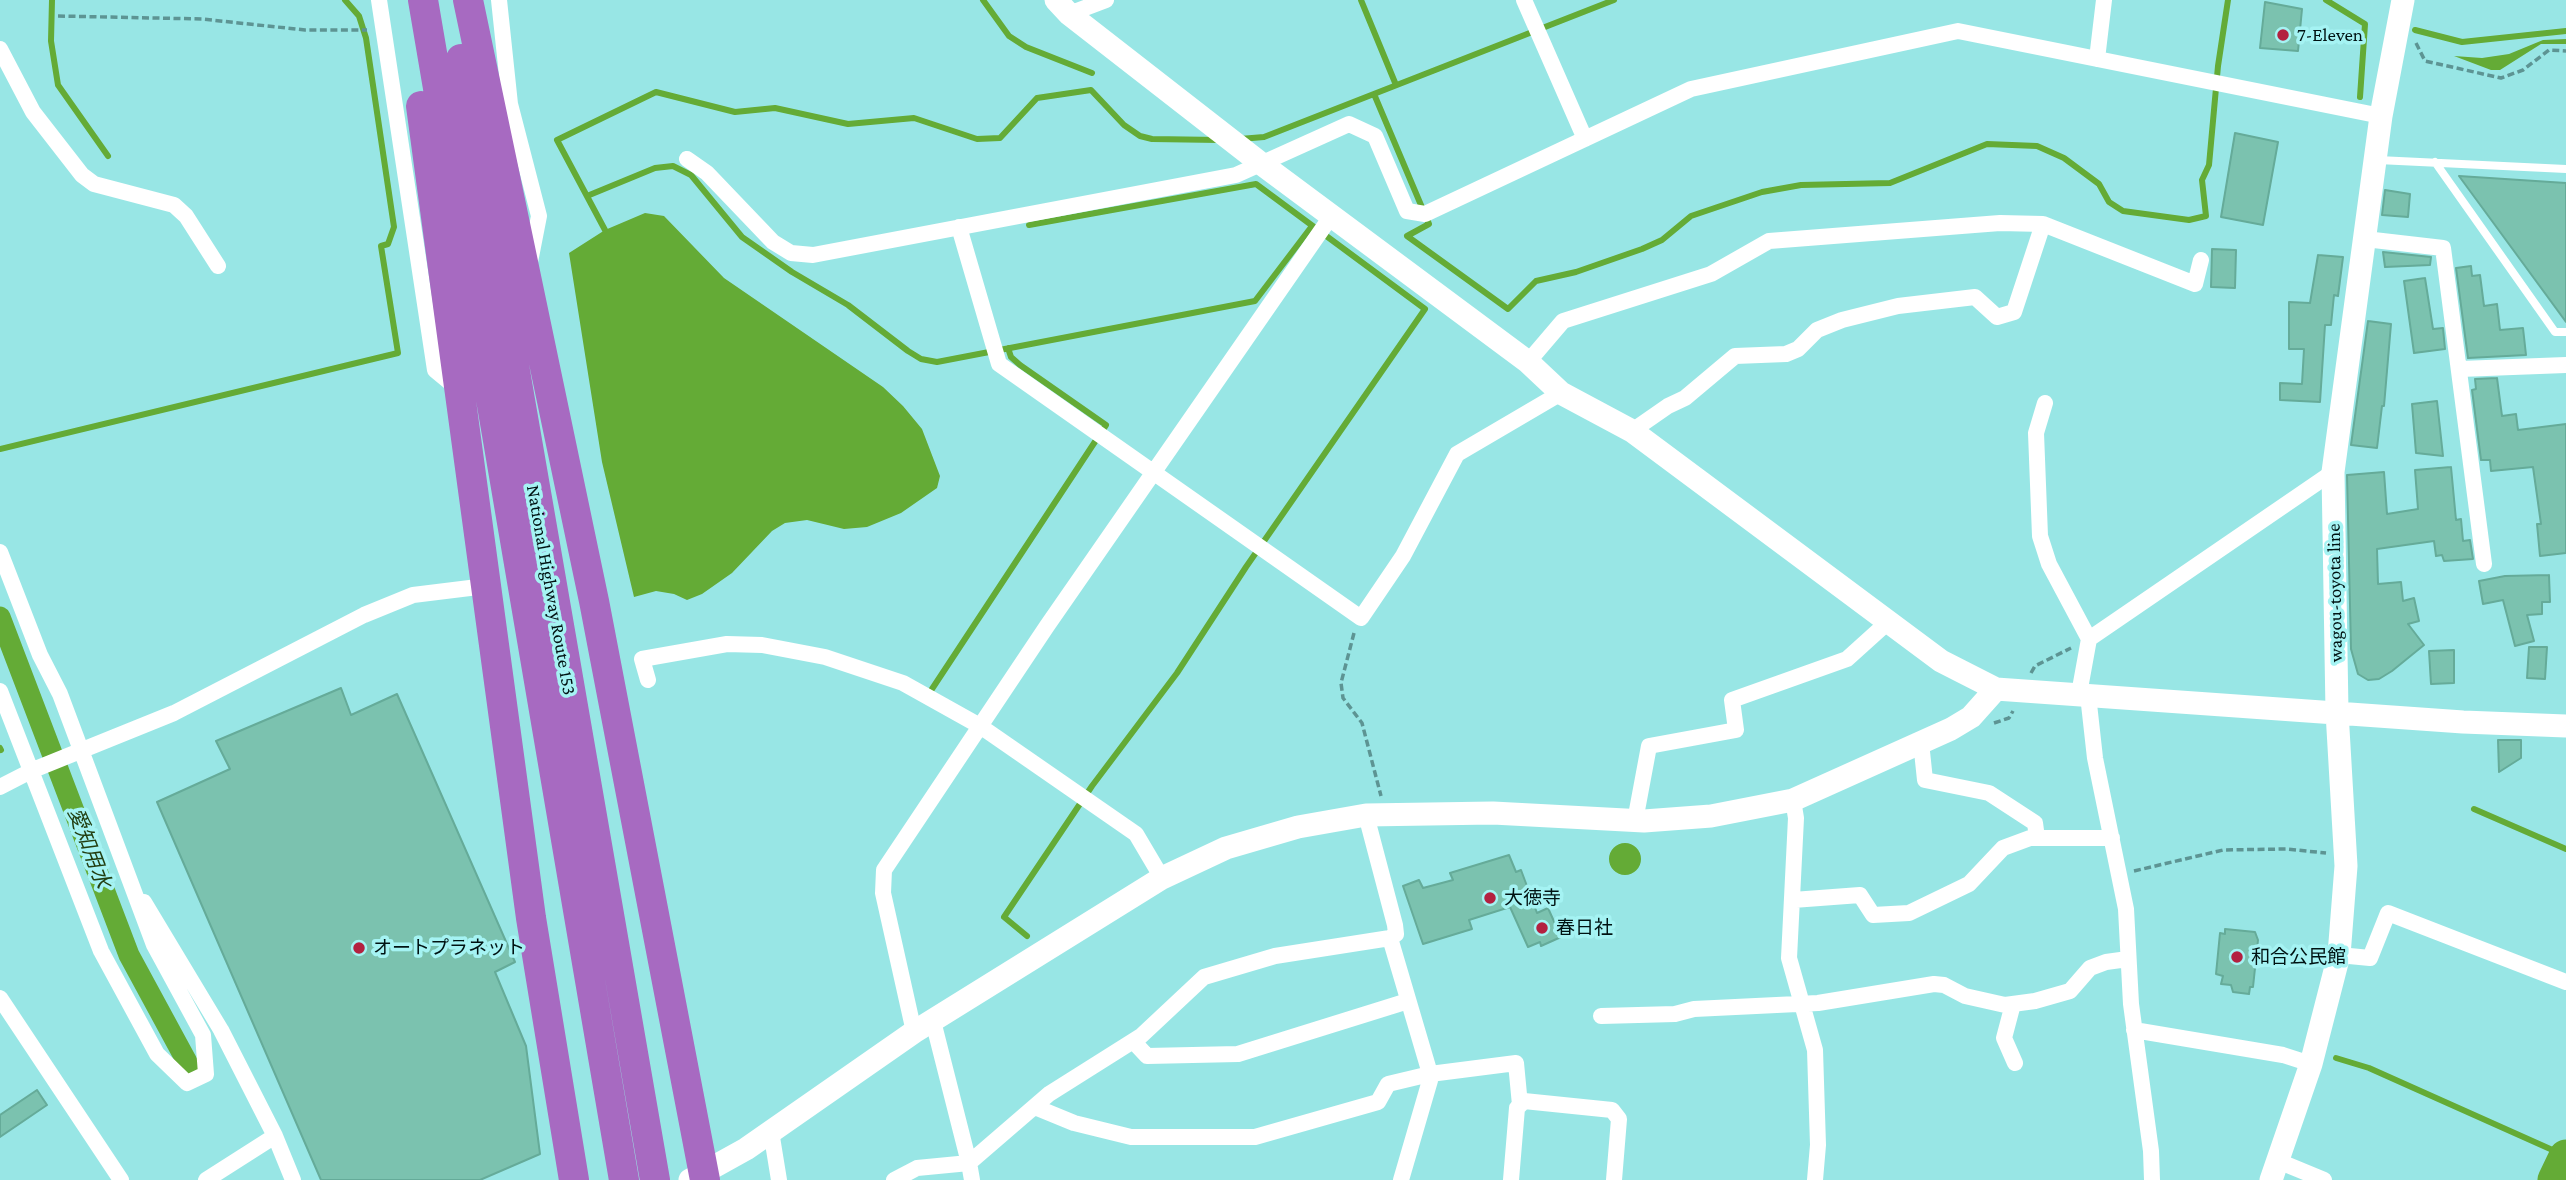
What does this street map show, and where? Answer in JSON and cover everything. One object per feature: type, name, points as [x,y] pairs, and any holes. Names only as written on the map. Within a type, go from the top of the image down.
[{"type":"highway","points":[[407,0],[531,918],[574,1180]]},
{"type":"highway","name":"National Highway Route 153","points":[[423,0],[624,1180]]},
{"type":"highway","name":"National Highway Route 153","points":[[450,0],[655,1180]]},
{"type":"highway","points":[[468,0],[594,601],[699,1177]]},
{"type":"street","points":[[379,0],[435,370],[460,390]]},
{"type":"street","points":[[499,0],[510,104],[539,216],[527,278]]},
{"type":"street","points":[[1062,7],[1106,0]]},
{"type":"street","points":[[1524,0],[1585,139]]},
{"type":"street","points":[[2097,59],[2104,0]]},
{"type":"street","name":"wagou-toyota line","points":[[2274,1171],[2311,1064],[2339,954],[2346,855],[2337,712],[2333,472],[2381,116],[2403,0]]},
{"type":"street","points":[[1062,7],[1263,165],[1528,362],[1561,393],[1632,431],[1941,662],[1996,689],[2566,726]]},
{"type":"street","points":[[687,159],[706,173],[773,243],[791,253],[813,255],[1236,175],[1349,124],[1375,136],[1408,211],[1426,214],[1691,89],[1958,31],[2381,116]]},
{"type":"street","points":[[0,49],[33,112],[82,176],[94,184],[174,205],[186,216],[218,266]]},
{"type":"street","points":[[972,1180],[969,1163],[923,1027],[883,892],[884,870],[1332,215]]},
{"type":"street","points":[[1528,362],[1563,321],[1711,274],[1769,241],[2000,223],[2043,224],[2195,284],[2201,260]]},
{"type":"street","points":[[1632,431],[1668,405],[1685,398],[1735,356],[1786,354],[1798,349],[1817,330],[1842,320],[1898,306],[1975,297],[1997,317],[2014,312],[2043,224]]},
{"type":"street","points":[[959,227],[999,364],[1361,618],[1403,556],[1457,454],[1561,393]]},
{"type":"street","points":[[2365,239],[2443,248],[2484,564]]},
{"type":"street","points":[[2460,369],[2566,365]]},
{"type":"street","points":[[2045,403],[2036,433],[2040,536],[2049,564],[2089,639],[2084,694],[2126,909],[2134,1030],[2151,1151],[2152,1180]]},
{"type":"street","points":[[2089,639],[2333,472]]},
{"type":"street","points":[[0,552],[154,945],[204,1035],[206,1074],[187,1083],[157,1054],[101,951],[33,770],[0,691]]},
{"type":"street","points":[[0,787],[33,770],[174,713],[306,643],[413,595],[486,586]]},
{"type":"street","points":[[1635,821],[1648,746],[1736,730],[1732,700],[1847,659],[1888,622]]},
{"type":"street","points":[[648,680],[642,659],[727,644],[762,645],[825,657],[903,683],[980,726],[1136,834],[1162,878]]},
{"type":"street","points":[[699,1177],[923,1027],[1162,878],[1226,848],[1298,827],[1376,815],[1493,813],[1635,821],[1711,816],[1793,800],[1921,743],[1971,717],[1996,689]]},
{"type":"street","points":[[1921,743],[1925,780],[1989,793],[2035,822],[2037,838]]},
{"type":"street","points":[[1793,800],[1796,818],[1789,958],[1803,1003],[1816,1069],[1818,1145],[1815,1180]]},
{"type":"street","points":[[894,1180],[917,1168],[969,1163],[1065,1083],[1133,1041],[1204,978],[1275,956],[1390,939],[1396,934],[1395,925],[1376,815]]},
{"type":"street","points":[[1793,900],[1860,895],[1873,915],[1909,913],[1969,884],[2003,848],[2037,838],[2112,838]]},
{"type":"street","points":[[131,882],[159,923],[221,1030],[275,1136],[293,1180]]},
{"type":"street","points":[[2339,954],[2370,958],[2388,912],[2566,982]]},
{"type":"street","points":[[1390,939],[1430,1074],[1401,1180]]},
{"type":"street","points":[[1601,1016],[1675,1014],[1694,1009],[1803,1003],[1871,996],[1934,984],[1944,985],[1965,996],[2013,1004],[2070,991],[2091,968],[2106,962],[2128,959]]},
{"type":"street","points":[[0,998],[121,1180]]},
{"type":"street","points":[[1133,1041],[1147,1056],[1238,1054],[1408,1002]]},
{"type":"street","points":[[2013,1004],[2004,1038],[2015,1063]]},
{"type":"street","points":[[2134,1030],[2283,1055],[2311,1064]]},
{"type":"street","points":[[1035,1107],[1074,1123],[1131,1138],[1255,1137],[1297,1122],[1378,1102],[1388,1084],[1430,1074],[1516,1063],[1520,1105]]},
{"type":"street","points":[[1511,1180],[1517,1108],[1524,1101],[1612,1110],[1619,1119],[1614,1180]]},
{"type":"street","points":[[771,1131],[779,1180]]},
{"type":"street","points":[[206,1180],[275,1136]]},
{"type":"street","points":[[2274,1171],[2323,1180]]},
{"type":"lane","points":[[2375,159],[2566,169]]},
{"type":"lane","points":[[2435,162],[2555,332],[2566,332]]},
{"type":"path","points":[[58,16],[202,19],[305,30],[384,28]]},
{"type":"path","points":[[2408,39],[2417,44],[2425,61],[2501,78],[2523,70],[2549,50],[2566,51]]},
{"type":"path","points":[[1361,618],[1350,643],[1341,683],[1343,698],[1362,723],[1369,744],[1376,815]]},
{"type":"path","points":[[2035,666],[2089,639]]},
{"type":"path","points":[[2120,873],[2222,850],[2286,849],[2346,855]]},
{"type":"shaded area","points":[[2566,39],[2566,44],[2541,44],[2500,70],[2491,70],[2454,56],[2482,58],[2509,54],[2543,40]]},
{"type":"shaded area","points":[[645,213],[664,216],[724,278],[883,387],[922,429],[940,476],[937,488],[901,513],[867,527],[844,529],[807,520],[785,523],[772,531],[732,573],[702,594],[687,600],[674,594],[656,591],[634,597],[602,462],[569,253],[605,230]]},
{"type":"shaded area","points":[[1625,843],[1636,848],[1641,859],[1636,870],[1625,875],[1614,870],[1609,859],[1614,848]]},
{"type":"building","points":[[2265,2],[2302,9],[2298,51],[2260,48]]},
{"type":"building","points":[[2235,133],[2278,142],[2263,225],[2221,217]]},
{"type":"building","points":[[2459,176],[2566,183],[2566,322]]},
{"type":"building","points":[[2385,190],[2410,194],[2408,217],[2382,215]]},
{"type":"building","points":[[2212,249],[2236,250],[2235,288],[2211,287]]},
{"type":"building","points":[[2383,252],[2431,257],[2430,265],[2385,267]]},
{"type":"building","points":[[2318,255],[2343,257],[2338,296],[2334,295],[2331,325],[2325,325],[2320,402],[2280,400],[2280,383],[2302,384],[2304,349],[2289,349],[2289,302],[2310,303]]},
{"type":"building","points":[[2471,266],[2472,276],[2480,275],[2484,306],[2497,304],[2500,330],[2523,328],[2526,355],[2468,358],[2456,268]]},
{"type":"building","points":[[2425,278],[2433,329],[2443,328],[2445,349],[2414,353],[2404,281]]},
{"type":"building","points":[[2368,321],[2391,324],[2384,406],[2377,448],[2351,445]]},
{"type":"building","points":[[2497,378],[2502,416],[2516,414],[2518,430],[2566,424],[2566,553],[2540,556],[2537,524],[2541,524],[2533,467],[2491,471],[2490,460],[2481,460],[2472,390],[2476,389],[2475,379]]},
{"type":"building","points":[[2437,401],[2443,456],[2416,453],[2412,404]]},
{"type":"building","points":[[2451,467],[2456,520],[2461,519],[2463,541],[2470,540],[2473,559],[2444,561],[2442,555],[2436,556],[2434,541],[2377,549],[2378,584],[2401,582],[2403,601],[2414,598],[2419,621],[2408,624],[2424,645],[2392,671],[2379,679],[2368,680],[2358,674],[2351,649],[2347,475],[2384,472],[2387,514],[2418,509],[2415,470]]},
{"type":"building","points":[[2549,575],[2550,602],[2542,602],[2542,614],[2527,615],[2534,641],[2515,646],[2503,600],[2483,604],[2479,581],[2505,576]]},
{"type":"building","points":[[2529,647],[2547,647],[2545,679],[2527,678]]},
{"type":"building","points":[[2454,650],[2454,683],[2431,684],[2429,651]]},
{"type":"building","points":[[341,688],[351,715],[397,694],[515,962],[495,972],[526,1046],[540,1154],[480,1180],[321,1180],[157,802],[230,769],[216,741]]},
{"type":"building","points":[[2498,740],[2521,740],[2521,758],[2499,772]]},
{"type":"building","name":"大徳寺","points":[[1509,855],[1516,872],[1521,870],[1537,913],[1548,908],[1561,937],[1541,946],[1540,942],[1528,947],[1510,907],[1469,920],[1472,929],[1423,944],[1403,886],[1419,880],[1423,888],[1453,880],[1450,873]]},
{"type":"building","name":"和合公民館","points":[[2225,929],[2255,932],[2258,940],[2253,987],[2250,987],[2249,994],[2233,992],[2231,985],[2221,984],[2223,976],[2216,974],[2220,933],[2225,934]]},
{"type":"building","points":[[37,1090],[47,1105],[0,1137],[0,1115]]},
{"type":"waterway","points":[[52,0],[51,41],[58,85],[108,156]]},
{"type":"waterway","points":[[0,449],[398,353],[381,246],[388,244],[394,227],[366,38],[359,16],[345,0]]},
{"type":"waterway","points":[[983,0],[1009,36],[1026,47],[1092,73]]},
{"type":"waterway","points":[[1361,0],[1396,85]]},
{"type":"waterway","points":[[1240,139],[1264,137],[1614,0]]},
{"type":"waterway","points":[[1374,94],[1429,224],[1407,236],[1508,309],[1536,281],[1576,272],[1642,249],[1662,240],[1691,216],[1762,192],[1801,185],[1890,183],[1987,144],[2037,146],[2064,158],[2099,184],[2109,202],[2123,211],[2189,220],[2206,216],[2202,180],[2209,165],[2218,66],[2228,0]]},
{"type":"waterway","points":[[2326,0],[2365,24],[2360,97]]},
{"type":"waterway","points":[[2415,30],[2462,42],[2566,31]]},
{"type":"waterway","points":[[605,230],[557,140],[656,92],[735,112],[775,108],[848,124],[914,118],[977,139],[1000,138],[1037,98],[1091,90],[1124,125],[1140,136],[1152,139],[1219,140]]},
{"type":"waterway","points":[[587,196],[655,168],[673,166],[691,175],[742,237],[792,272],[848,305],[908,351],[921,359],[937,362],[1255,301],[1312,226]]},
{"type":"waterway","points":[[1027,936],[1004,917],[1092,786],[1177,673],[1246,567],[1425,309],[1256,184],[1029,225]]},
{"type":"waterway","points":[[932,689],[1106,425],[1020,365],[1011,357],[1008,348]]},
{"type":"waterway","name":"愛知用水","points":[[0,617],[129,955],[193,1073]]},
{"type":"waterway","points":[[2474,809],[2566,849]]},
{"type":"waterway","points":[[2336,1058],[2369,1068],[2566,1156]]},
{"type":"waterway","points":[[2555,1180],[2566,1157]]},
{"type":"place","name":"7-Eleven","points":[[2283,35]]},
{"type":"place","name":"大徳寺","points":[[1490,898]]},
{"type":"place","name":"春日社","points":[[1542,928]]},
{"type":"place","name":"オートプラネット","points":[[359,948]]},
{"type":"place","name":"和合公民館","points":[[2237,957]]}]
